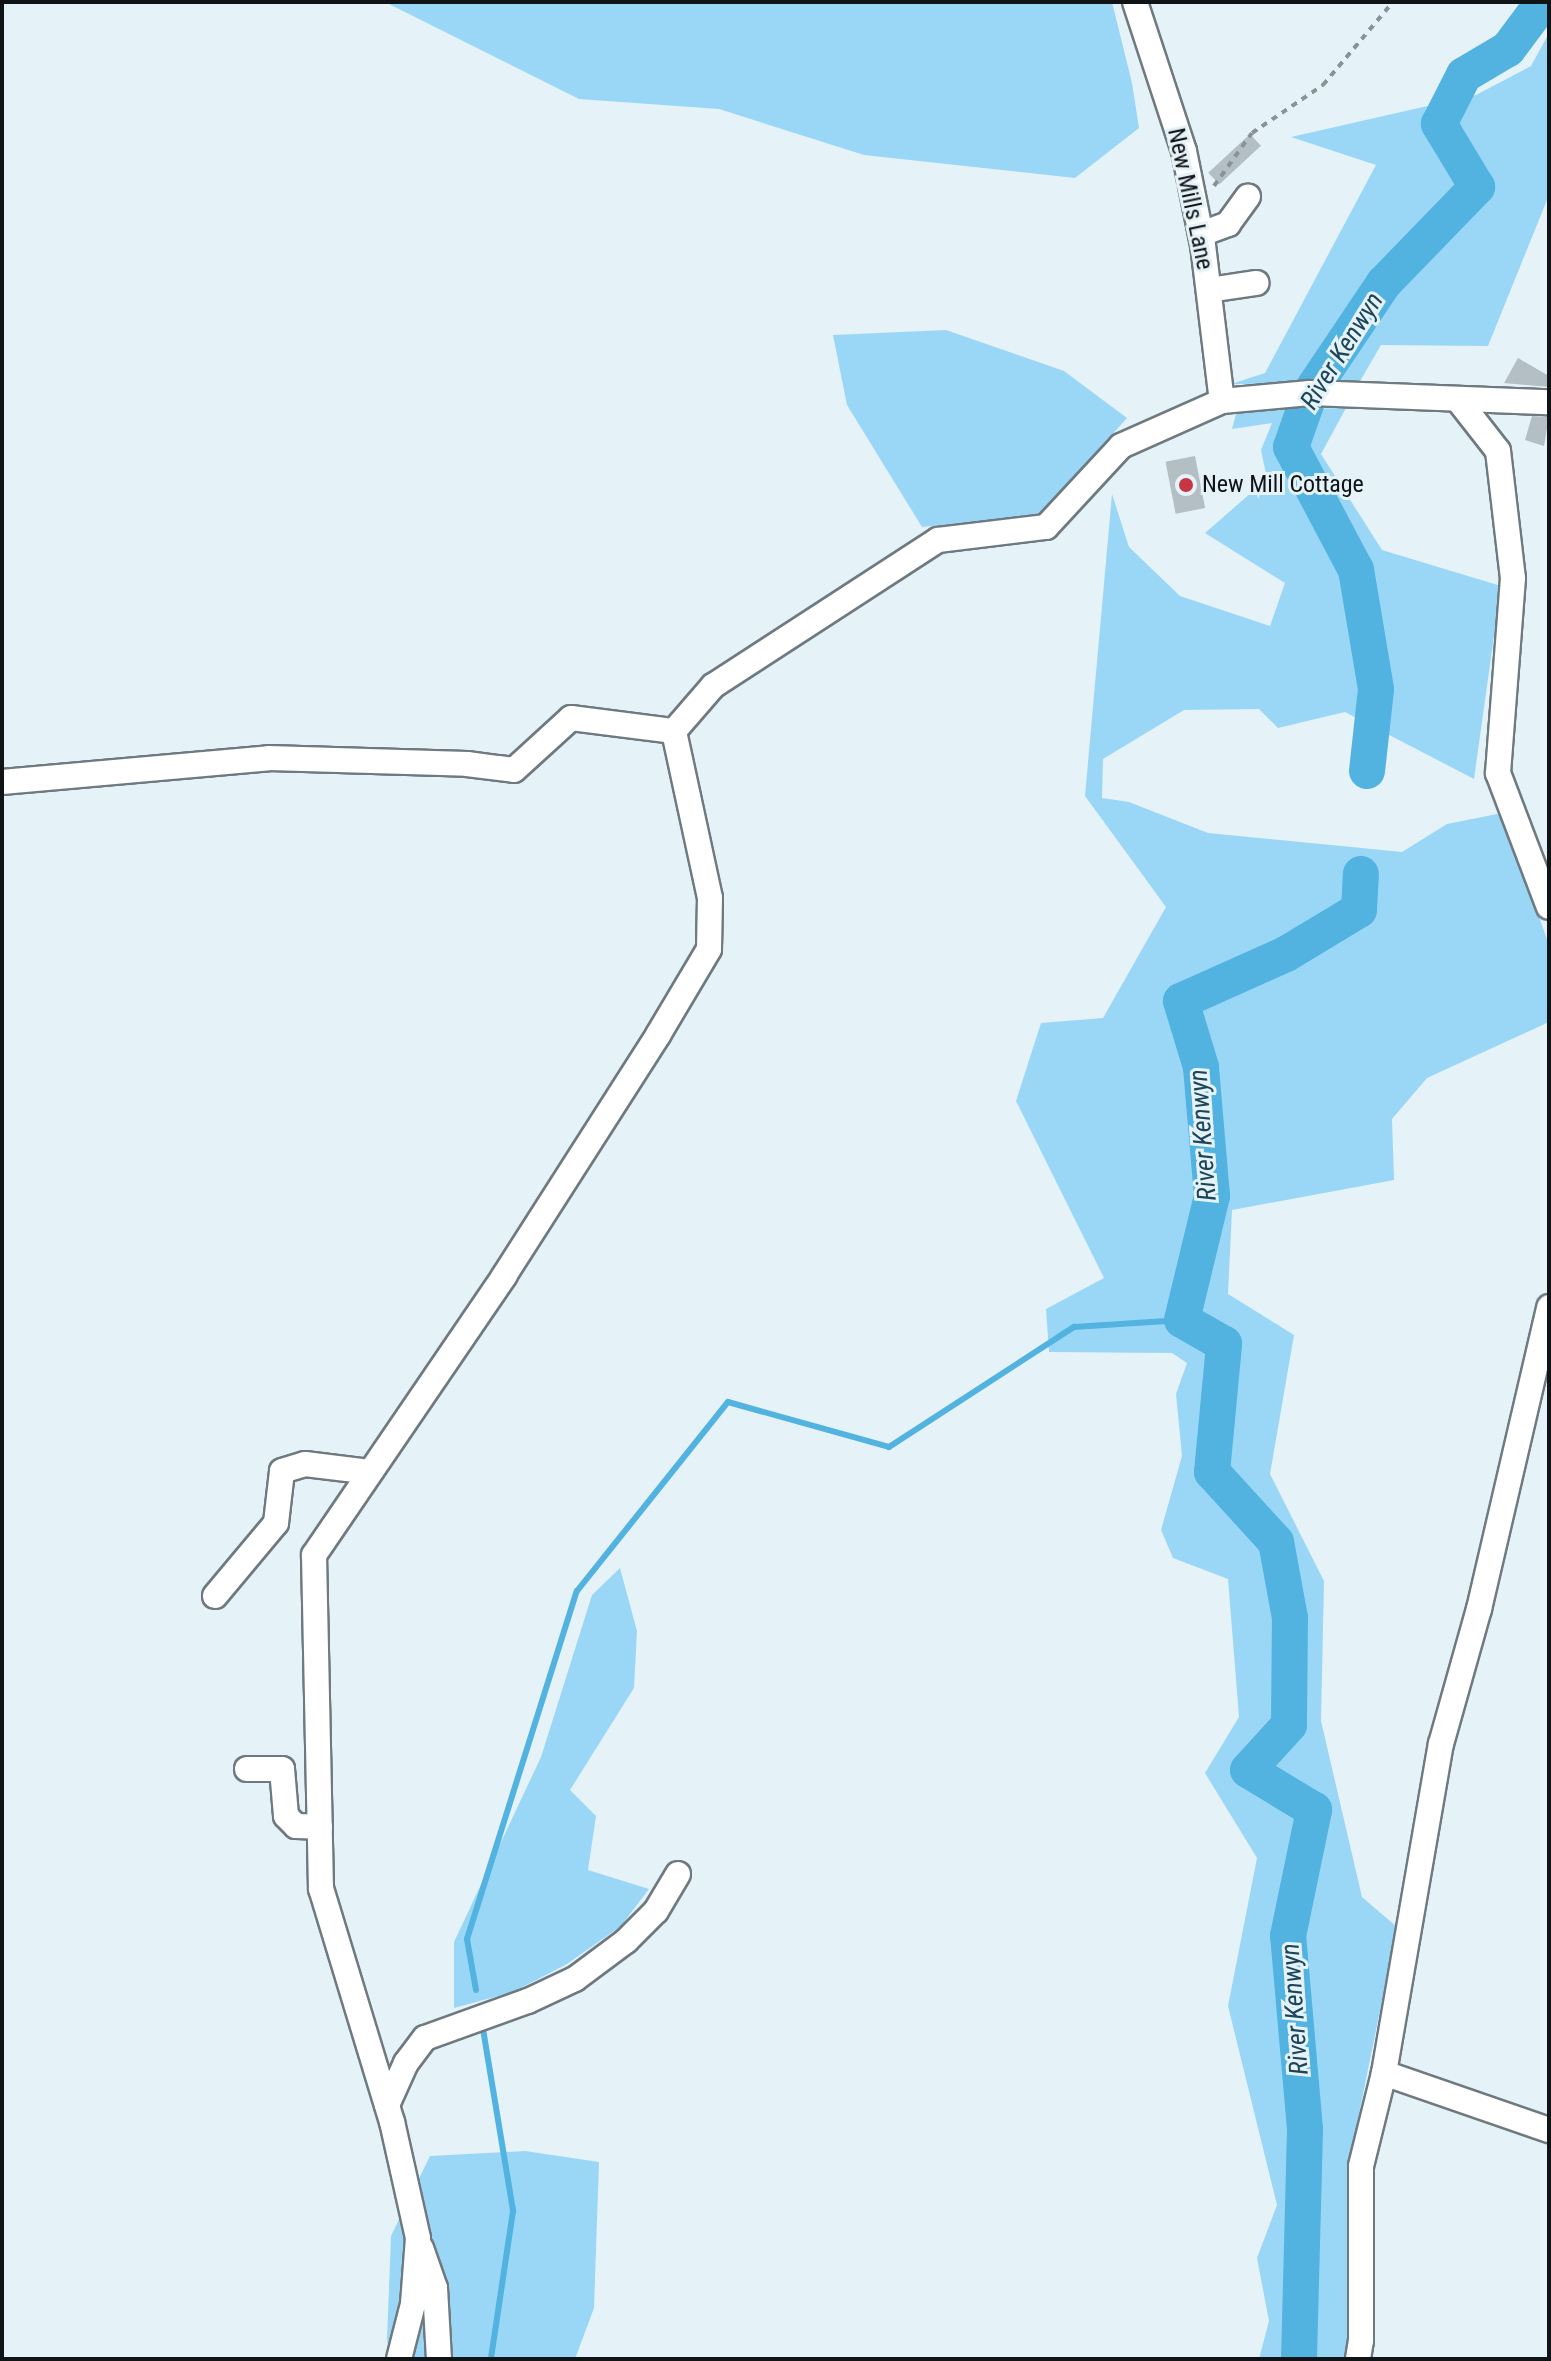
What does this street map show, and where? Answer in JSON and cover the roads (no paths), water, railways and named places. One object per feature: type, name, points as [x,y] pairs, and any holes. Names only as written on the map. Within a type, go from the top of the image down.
[{"type":"street","name":"New Mills Lane","points":[[1135,2],[1184,151],[1199,223],[1222,401]]},
{"type":"street","points":[[1199,223],[1228,224],[1248,196]]},
{"type":"street","points":[[1209,290],[1256,283]]},
{"type":"street","points":[[674,731],[713,686],[938,540],[1046,527],[1121,446],[1222,401],[1310,393],[1549,402]]},
{"type":"street","points":[[1459,401],[1498,451],[1513,578],[1498,773],[1549,907]]},
{"type":"street","points":[[2,782],[269,758],[467,764],[514,770],[571,718],[674,731]]},
{"type":"street","points":[[439,2359],[435,2288],[418,2238],[387,2105],[321,1889],[314,1555],[504,1276],[658,1035],[709,949],[710,898],[674,731]]},
{"type":"street","points":[[1358,2359],[1361,2341],[1361,2166],[1384,2073],[1441,1744],[1479,1609],[1549,1307]]},
{"type":"street","points":[[215,1596],[276,1523],[282,1471],[305,1464],[370,1472]]},
{"type":"street","points":[[247,1769],[282,1769],[286,1816],[296,1826],[320,1827]]},
{"type":"street","points":[[387,2105],[406,2063],[425,2038],[528,2001],[575,1979],[626,1941],[656,1911],[678,1874]]},
{"type":"street","points":[[1384,2073],[1549,2130]]},
{"type":"street","points":[[399,2359],[413,2304],[418,2238]]},
{"type":"waterway","name":"River Kenwyn","points":[[1367,771],[1376,689],[1356,570],[1291,447],[1310,393],[1384,283],[1477,187],[1439,124],[1464,75],[1508,49],[1543,2]]},
{"type":"waterway","name":"River Kenwyn","points":[[1299,2359],[1305,2129],[1288,1936],[1314,1810],[1248,1770],[1289,1725],[1290,1618],[1276,1542],[1212,1472],[1224,1344],[1182,1320],[1212,1196],[1201,1067],[1181,1001],[1286,954],[1359,910],[1361,874]]},
{"type":"waterway","points":[[476,1990],[467,1939],[577,1591],[728,1402],[889,1447],[1074,1327],[1182,1320]]},
{"type":"waterway","points":[[482,2023],[513,2211],[491,2359]]},
{"type":"place","name":"New Mill Cottage","points":[[1186,485]]}]
